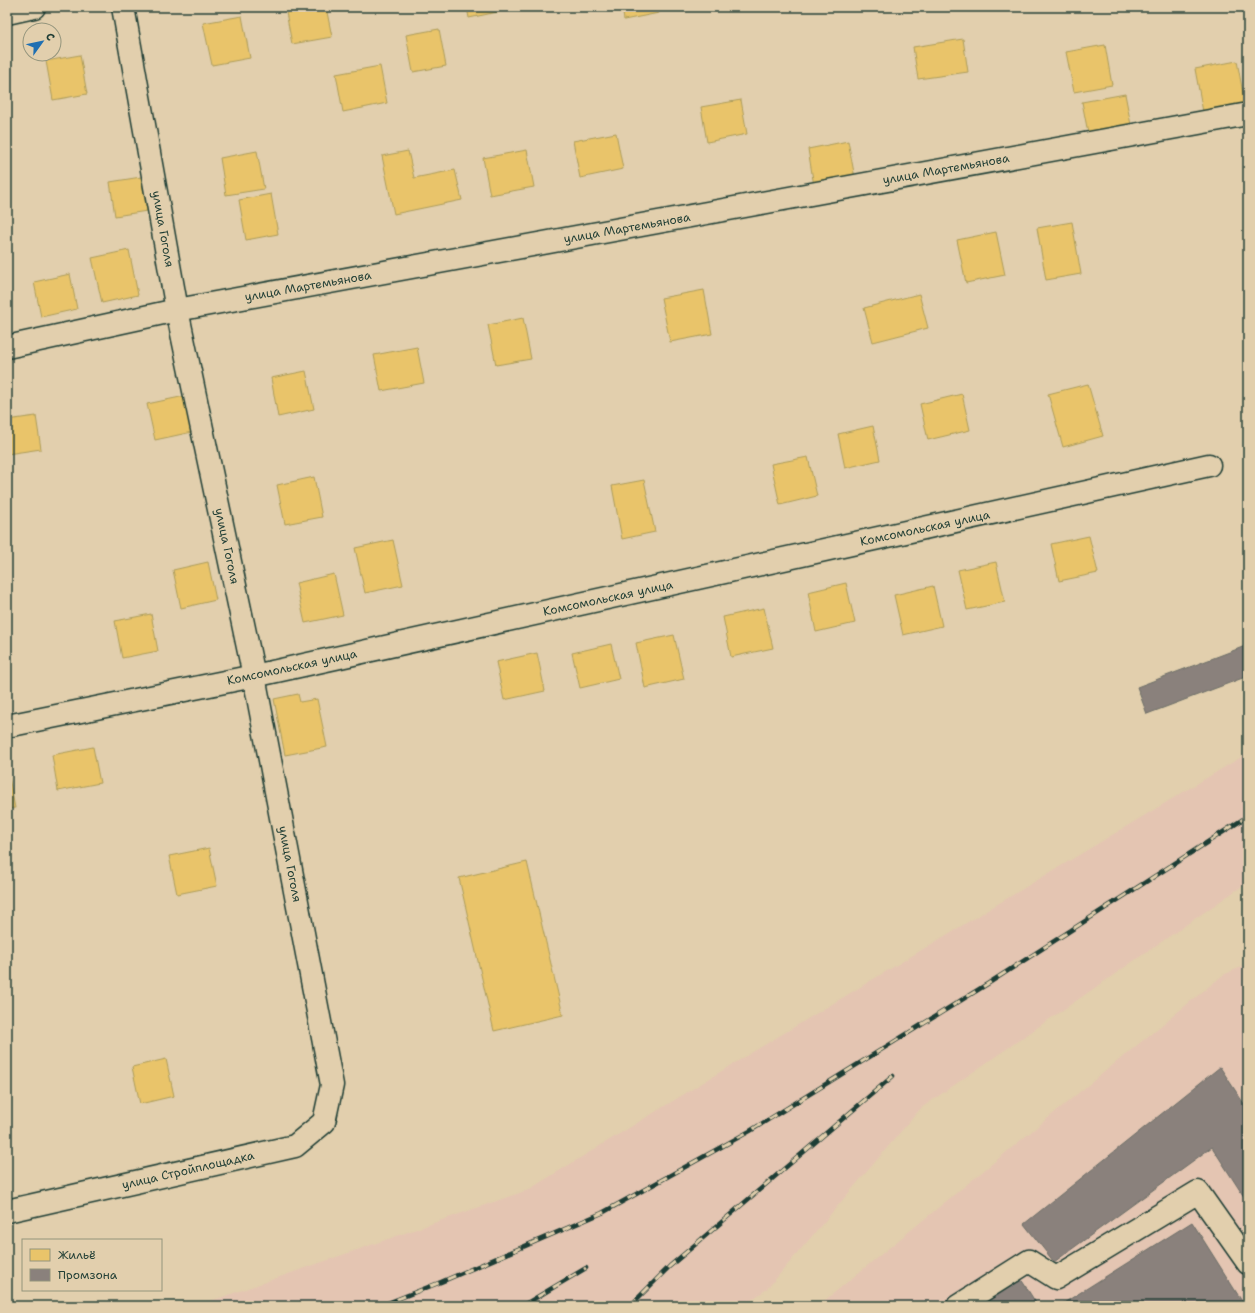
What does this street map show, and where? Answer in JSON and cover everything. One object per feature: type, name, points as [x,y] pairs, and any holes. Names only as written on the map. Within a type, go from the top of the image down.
[{"type":"street","points":[[7,13],[34,7]]},
{"type":"street","name":"улица Гоголя","points":[[124,7],[177,310],[254,676],[332,1085]]},
{"type":"street","name":"улица Мартемьянова","points":[[7,346],[177,310],[1248,114]]},
{"type":"street","name":"Комсомольская улица","points":[[7,726],[254,676],[1209,466]]},
{"type":"street","name":"улица Стройплощадка","points":[[7,1211],[295,1146],[324,1122],[332,1085]]},
{"type":"street","points":[[958,1306],[1029,1261],[1056,1278],[1198,1192],[1248,1263]]},
{"type":"shaded area","points":[[1248,753],[1248,882],[921,1108],[767,1289],[742,1306],[187,1306],[211,1301],[528,1190],[756,1050]]},
{"type":"shaded area","points":[[1248,964],[1248,1306],[818,1306],[1223,975]]},
{"type":"building: Жильё","points":[[285,7],[326,7],[332,37],[292,44]]},
{"type":"building: Жильё","points":[[467,7],[506,7],[507,10],[469,18]]},
{"type":"building: Жильё","points":[[622,7],[658,7],[659,13],[624,20]]},
{"type":"building: Жильё","points":[[242,16],[250,58],[212,65],[203,23]]},
{"type":"building: Жильё","points":[[439,29],[446,66],[413,72],[406,35]]},
{"type":"building: Жильё","points":[[963,39],[968,72],[918,79],[913,47]]},
{"type":"building: Жильё","points":[[1105,45],[1112,85],[1074,92],[1066,52]]},
{"type":"building: Жильё","points":[[80,55],[87,94],[53,100],[46,62],[62,62],[62,58]]},
{"type":"building: Жильё","points":[[1237,61],[1245,104],[1203,112],[1195,69]]},
{"type":"building: Жильё","points":[[380,66],[387,103],[343,112],[336,74]]},
{"type":"building: Жильё","points":[[1125,94],[1132,130],[1089,138],[1082,102]]},
{"type":"building: Жильё","points":[[741,100],[747,134],[707,142],[701,107]]},
{"type":"building: Жильё","points":[[616,133],[623,169],[580,178],[573,141]]},
{"type":"building: Жильё","points":[[848,141],[855,178],[814,186],[808,149]]},
{"type":"building: Жильё","points":[[527,150],[534,187],[490,195],[483,158]]},
{"type":"building: Жильё","points":[[257,151],[264,189],[226,195],[220,158]]},
{"type":"building: Жильё","points":[[408,151],[414,178],[455,170],[462,200],[394,214],[382,156]]},
{"type":"building: Жильё","points":[[141,177],[147,211],[115,216],[110,182]]},
{"type":"building: Жильё","points":[[271,194],[278,234],[246,240],[239,200]]},
{"type":"building: Жильё","points":[[1072,222],[1081,274],[1046,280],[1037,228]]},
{"type":"building: Жильё","points":[[996,232],[1005,275],[966,283],[957,240]]},
{"type":"building: Жильё","points":[[129,250],[138,295],[102,303],[92,258]]},
{"type":"building: Жильё","points":[[70,274],[77,309],[41,317],[34,282]]},
{"type":"building: Жильё","points":[[704,290],[712,334],[670,342],[661,298]]},
{"type":"building: Жильё","points":[[919,294],[928,328],[873,342],[864,308]]},
{"type":"building: Жильё","points":[[523,318],[531,359],[496,365],[488,325]]},
{"type":"building: Жильё","points":[[417,347],[424,383],[381,391],[374,355]]},
{"type":"building: Жильё","points":[[306,371],[314,409],[278,417],[271,378]]},
{"type":"building: Жильё","points":[[1088,384],[1103,436],[1063,447],[1048,394]]},
{"type":"building: Жильё","points":[[962,394],[970,430],[928,440],[920,404]]},
{"type":"building: Жильё","points":[[185,396],[192,432],[155,440],[147,404]]},
{"type":"building: Жильё","points":[[36,416],[41,449],[7,454],[7,420]]},
{"type":"building: Жильё","points":[[873,426],[880,460],[845,468],[838,434]]},
{"type":"building: Жильё","points":[[808,457],[817,496],[780,505],[771,464]]},
{"type":"building: Жильё","points":[[314,477],[322,517],[285,524],[277,485]]},
{"type":"building: Жильё","points":[[644,480],[655,532],[622,539],[612,486]]},
{"type":"building: Жильё","points":[[1089,536],[1098,573],[1059,581],[1051,544]]},
{"type":"building: Жильё","points":[[393,540],[403,585],[365,593],[355,548]]},
{"type":"building: Жильё","points":[[208,562],[216,600],[181,608],[173,570]]},
{"type":"building: Жильё","points":[[996,562],[1005,602],[967,610],[958,570]]},
{"type":"building: Жильё","points":[[334,574],[343,615],[305,623],[296,583]]},
{"type":"building: Жильё","points":[[846,583],[855,623],[816,632],[808,592]]},
{"type":"building: Жильё","points":[[933,586],[942,626],[903,635],[894,595]]},
{"type":"building: Жильё","points":[[764,608],[773,648],[731,657],[723,617]]},
{"type":"building: Жильё","points":[[151,614],[158,651],[122,658],[115,621]]},
{"type":"building: Жильё","points":[[674,635],[684,679],[645,688],[636,643]]},
{"type":"building: Жильё","points":[[611,644],[619,679],[580,688],[572,653]]},
{"type":"building: Жильё","points":[[537,653],[545,691],[504,700],[496,662]]},
{"type":"building: Жильё","points":[[298,694],[300,702],[317,699],[327,747],[285,755],[274,699]]},
{"type":"building: Жильё","points":[[93,747],[100,783],[58,791],[52,755]]},
{"type":"building: Жильё","points":[[7,767],[15,808],[7,809]]},
{"type":"building: Жильё","points":[[209,848],[217,886],[177,894],[169,856]]},
{"type":"building: Жильё","points":[[527,862],[563,1015],[494,1031],[459,878]]},
{"type":"building: Жильё","points":[[166,1059],[174,1096],[140,1104],[132,1067]]},
{"type":"building: Промзона","points":[[1248,645],[1248,676],[1147,714],[1137,687]]},
{"type":"building: Промзона","points":[[1220,1067],[1248,1110],[1248,1203],[1212,1147],[1054,1262],[1024,1224]]},
{"type":"building: Промзона","points":[[1192,1222],[1245,1306],[1059,1306]]},
{"type":"building: Промзона","points":[[1019,1276],[1038,1306],[972,1306]]},
{"type":"railway","points":[[380,1306],[441,1282],[602,1213],[750,1131],[989,983],[1248,816]]},
{"type":"railway","points":[[630,1306],[670,1266],[893,1076]]},
{"type":"railway","points":[[522,1306],[586,1268]]}]
